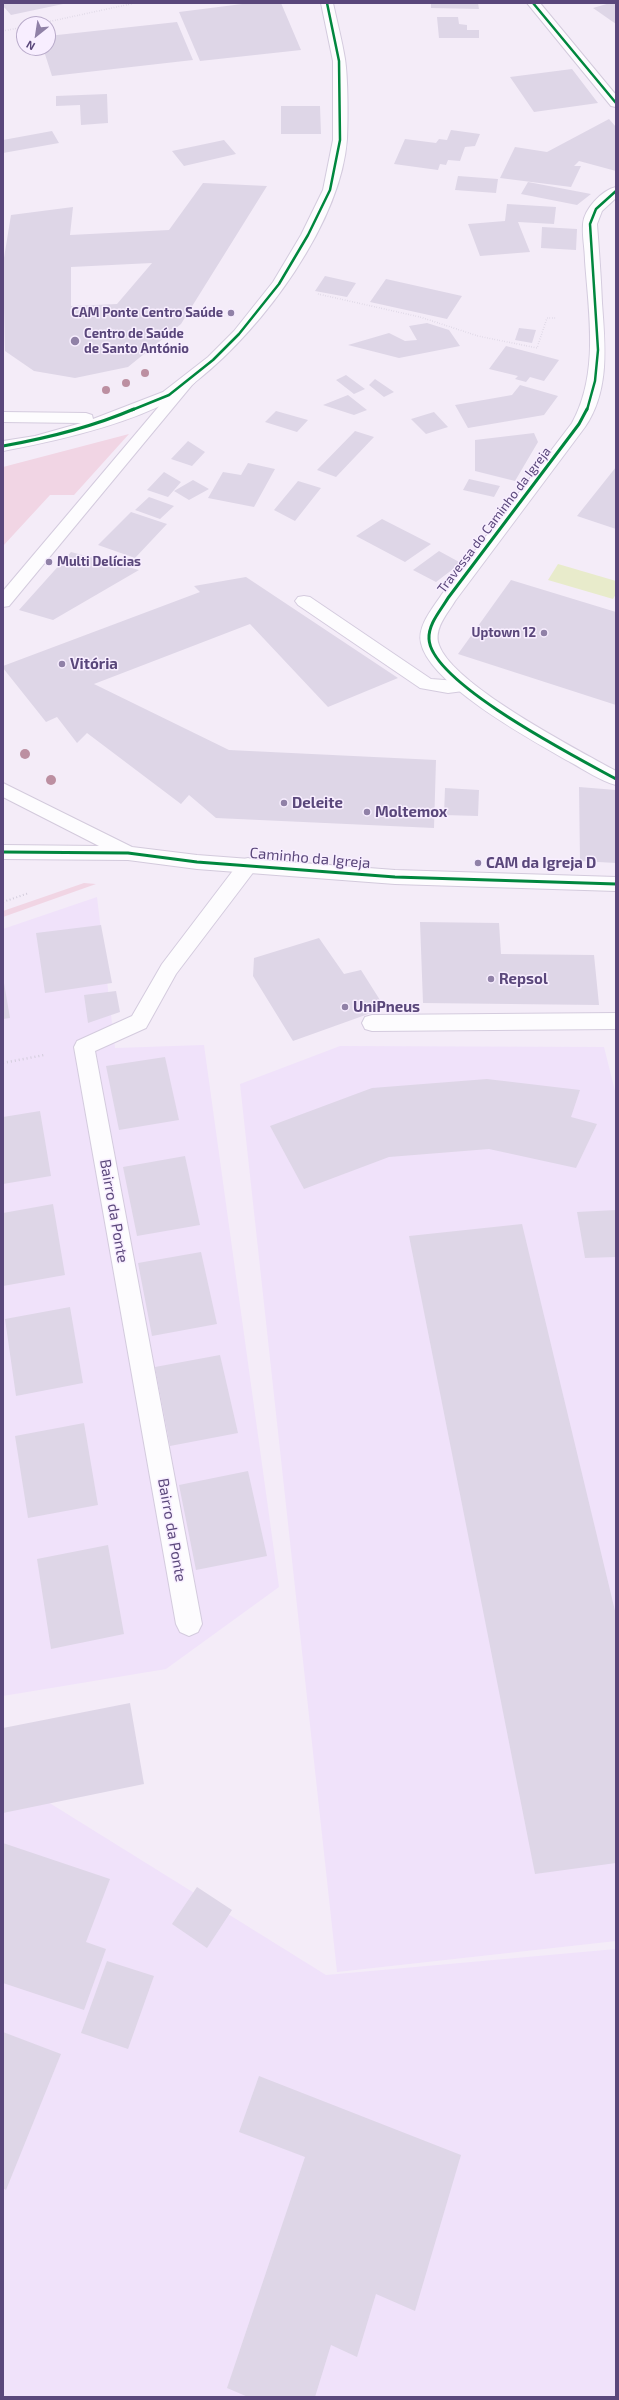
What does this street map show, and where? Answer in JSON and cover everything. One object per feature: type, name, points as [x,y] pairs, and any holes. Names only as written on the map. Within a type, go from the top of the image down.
[{"type":"street","points":[[3,446],[37,440],[111,419],[146,406],[169,395],[187,382],[239,334],[279,284],[308,235],[330,190],[340,140],[339,61],[326,3]]},
{"type":"street","points":[[532,3],[616,103]]},
{"type":"street","name":"Travessa do Caminho da Igreja","points":[[616,191],[598,207],[592,215],[590,224],[598,355],[594,388],[586,413],[448,598],[430,629],[430,645],[433,653],[443,666],[465,686],[504,715],[616,780]]},
{"type":"street","points":[[3,602],[187,382]]},
{"type":"street","points":[[3,417],[111,419]]},
{"type":"street","points":[[304,602],[355,634],[426,684],[448,687],[465,686]]},
{"type":"street","name":"Caminho da Igreja","points":[[3,789],[128,853]]},
{"type":"street","name":"Caminho da Igreja","points":[[3,852],[128,853],[197,862],[395,876],[616,884]]},
{"type":"street","name":"Bairro da Ponte","points":[[189,1624],[84,1047],[139,1022],[169,969],[248,865]]},
{"type":"street","points":[[372,1023],[616,1021]]},
{"type":"path","points":[[56,20],[135,3]]},
{"type":"path","points":[[3,31],[16,29]]},
{"type":"path","points":[[312,292],[420,317],[478,336],[537,348],[547,318]]},
{"type":"shaded area","points":[[129,434],[74,495],[50,495],[3,546],[3,467]]},
{"type":"shaded area","points":[[558,564],[616,581],[616,594],[613,599],[548,580]]},
{"type":"shaded area","points":[[84,883],[96,884],[3,917],[3,911]]},
{"type":"shaded area","points":[[97,897],[115,1048],[204,1045],[279,1587],[166,1669],[3,1696],[3,929]]},
{"type":"shaded area","points":[[340,1046],[604,1047],[616,1095],[616,1941],[337,1972],[240,1084]]},
{"type":"shaded area","points":[[11,1779],[326,1975],[616,1949],[616,2397],[3,2397],[3,1780]]},
{"type":"building","points":[[3,3],[63,4],[11,15],[3,6]]},
{"type":"building","points":[[250,3],[281,3],[301,50],[200,61],[179,12]]},
{"type":"building","points":[[431,3],[478,3],[479,9],[431,8]]},
{"type":"building","points":[[610,3],[616,3],[616,24],[593,8]]},
{"type":"building","points":[[437,17],[458,17],[459,24],[467,25],[467,30],[479,30],[479,38],[439,38]]},
{"type":"building","points":[[177,22],[193,60],[52,76],[46,56],[56,56],[56,35]]},
{"type":"building","points":[[572,69],[598,103],[534,112],[510,77]]},
{"type":"building","points":[[107,94],[108,123],[81,125],[80,105],[56,106],[56,96]]},
{"type":"building","points":[[281,106],[320,106],[321,134],[281,134]]},
{"type":"building","points":[[609,119],[616,127],[616,171],[579,161],[574,166],[581,166],[571,187],[500,178],[515,147],[547,152]]},
{"type":"building","points":[[451,130],[480,134],[475,146],[465,147],[460,161],[448,160],[446,165],[440,164],[438,170],[394,164],[405,139],[436,143],[439,139],[447,140]]},
{"type":"building","points":[[52,131],[59,143],[3,153],[3,140]]},
{"type":"building","points":[[224,140],[236,154],[184,166],[172,151]]},
{"type":"building","points":[[458,176],[498,179],[496,193],[455,190]]},
{"type":"building","points":[[528,182],[591,194],[577,205],[521,194]]},
{"type":"building","points":[[203,183],[267,186],[181,324],[128,367],[75,378],[34,371],[5,351],[3,264],[11,215],[73,207],[70,235],[169,230]],"holes":[[[152,263],[117,304],[71,306],[71,267]]]},
{"type":"building","points":[[507,204],[556,207],[554,224],[518,222],[530,252],[480,256],[468,224],[505,221]]},
{"type":"building","points":[[542,227],[577,229],[576,250],[541,248]]},
{"type":"building","points":[[325,276],[356,283],[347,297],[315,291]]},
{"type":"building","points":[[386,279],[462,296],[447,319],[370,302]]},
{"type":"building","points":[[427,323],[449,330],[460,346],[399,358],[348,345],[389,333],[405,341],[417,340],[409,326]]},
{"type":"building","points":[[519,328],[536,330],[532,343],[515,340]]},
{"type":"building","points":[[506,346],[559,360],[544,381],[530,377],[526,382],[515,379],[518,376],[489,369]]},
{"type":"building","points":[[346,375],[365,389],[354,394],[336,380]]},
{"type":"building","points":[[375,379],[394,392],[384,397],[369,385]]},
{"type":"building","points":[[520,385],[558,396],[544,415],[468,428],[455,405],[512,395]]},
{"type":"building","points":[[348,395],[367,410],[354,415],[323,405]]},
{"type":"building","points":[[276,411],[308,420],[297,432],[265,422]]},
{"type":"building","points":[[434,412],[448,427],[426,434],[411,419]]},
{"type":"building","points":[[355,431],[374,437],[336,477],[317,470]]},
{"type":"building","points":[[534,433],[538,442],[515,481],[475,471],[475,440]]},
{"type":"building","points":[[188,441],[205,452],[192,466],[171,459]]},
{"type":"building","points":[[248,463],[275,469],[254,507],[208,498],[223,472],[241,475]]},
{"type":"building","points":[[616,467],[616,529],[577,516]]},
{"type":"building","points":[[164,472],[181,482],[168,497],[147,490]]},
{"type":"building","points":[[469,479],[500,486],[494,497],[463,490]]},
{"type":"building","points":[[193,480],[209,489],[189,500],[174,491]]},
{"type":"building","points":[[298,481],[321,488],[295,521],[274,510]]},
{"type":"building","points":[[149,497],[174,506],[160,519],[135,510]]},
{"type":"building","points":[[131,512],[167,524],[135,558],[98,545]]},
{"type":"building","points":[[382,519],[431,544],[405,562],[356,536]]},
{"type":"building","points":[[439,551],[461,563],[436,582],[413,570]]},
{"type":"building","points":[[71,552],[139,570],[53,620],[19,610]]},
{"type":"building","points":[[246,577],[398,678],[328,707],[250,624],[94,684],[229,750],[436,760],[434,828],[216,818],[189,795],[181,804],[87,733],[77,743],[57,717],[46,722],[3,668],[3,666],[200,592],[194,586]]},
{"type":"building","name":"Uptown 12","points":[[511,580],[616,612],[616,705],[458,654]]},
{"type":"building","points":[[579,787],[616,790],[616,863],[580,861]]},
{"type":"building","points":[[445,788],[479,790],[478,816],[444,815]]},
{"type":"building","name":"Repsol","points":[[420,922],[499,923],[501,954],[594,955],[599,1005],[423,1003]]},
{"type":"building","points":[[101,925],[112,983],[45,993],[36,933]]},
{"type":"building","points":[[319,938],[344,974],[361,970],[385,1008],[293,1041],[253,976],[254,958]]},
{"type":"building","points":[[3,977],[10,1018],[3,1019]]},
{"type":"building","points":[[116,991],[120,1012],[88,1023],[84,995]]},
{"type":"building","points":[[165,1057],[179,1120],[119,1130],[106,1066]]},
{"type":"building","points":[[487,1079],[580,1090],[571,1117],[597,1124],[576,1168],[489,1149],[389,1157],[304,1189],[270,1126],[372,1088]]},
{"type":"building","points":[[40,1111],[51,1176],[3,1184],[3,1117]]},
{"type":"building","points":[[185,1156],[200,1225],[137,1236],[123,1167]]},
{"type":"building","points":[[53,1204],[65,1275],[3,1286],[3,1213]]},
{"type":"building","points":[[616,1210],[616,1257],[585,1258],[577,1212]]},
{"type":"building","points":[[522,1224],[616,1615],[616,1863],[535,1874],[409,1236]]},
{"type":"building","points":[[201,1252],[217,1324],[152,1336],[138,1263]]},
{"type":"building","points":[[70,1307],[83,1383],[16,1396],[5,1319]]},
{"type":"building","points":[[220,1355],[238,1433],[170,1446],[155,1367]]},
{"type":"building","points":[[84,1423],[98,1505],[28,1518],[15,1436]]},
{"type":"building","points":[[248,1471],[267,1556],[196,1570],[179,1485]]},
{"type":"building","points":[[108,1545],[124,1634],[51,1649],[37,1559]]},
{"type":"building","points":[[130,1703],[144,1784],[3,1813],[3,1728]]},
{"type":"building","points":[[3,1843],[110,1879],[86,1942],[106,1949],[84,2010],[3,1983]]},
{"type":"building","points":[[197,1887],[232,1910],[207,1948],[172,1924]]},
{"type":"building","points":[[107,1961],[154,1976],[128,2049],[81,2033]]},
{"type":"building","points":[[3,2032],[61,2054],[6,2190],[3,2188]]},
{"type":"building","points":[[259,2076],[461,2155],[415,2311],[376,2294],[357,2357],[331,2345],[315,2397],[248,2397],[227,2388],[305,2157],[239,2132]]},
{"type":"cycle path","points":[[3,446],[37,440],[111,419],[169,395],[213,360],[239,334],[279,284],[308,235],[330,190],[340,140],[339,61],[327,3]]},
{"type":"cycle path","points":[[533,3],[616,103]]},
{"type":"cycle path","points":[[616,191],[603,201],[596,209],[590,224],[598,350],[595,381],[587,410],[579,424],[448,598],[431,626],[429,639],[430,645],[440,662],[458,680],[483,700],[542,738],[616,779]]},
{"type":"cycle path","points":[[3,852],[128,853],[197,862],[395,877],[616,884]]},
{"type":"place","name":"CAM Ponte Centro Saúde","points":[[231,313]]},
{"type":"place","name":"Centro de Saúde de Santo António","points":[[75,341]]},
{"type":"place","name":"Multi Delícias","points":[[49,562]]},
{"type":"place","name":"Uptown 12","points":[[544,633]]},
{"type":"place","name":"Vitória","points":[[62,664]]},
{"type":"place","name":"Deleite","points":[[284,803]]},
{"type":"place","name":"Moltemox","points":[[367,812]]},
{"type":"place","name":"CAM da Igreja D","points":[[478,863]]},
{"type":"place","name":"Repsol","points":[[491,979]]},
{"type":"place","name":"UniPneus","points":[[345,1007]]}]
